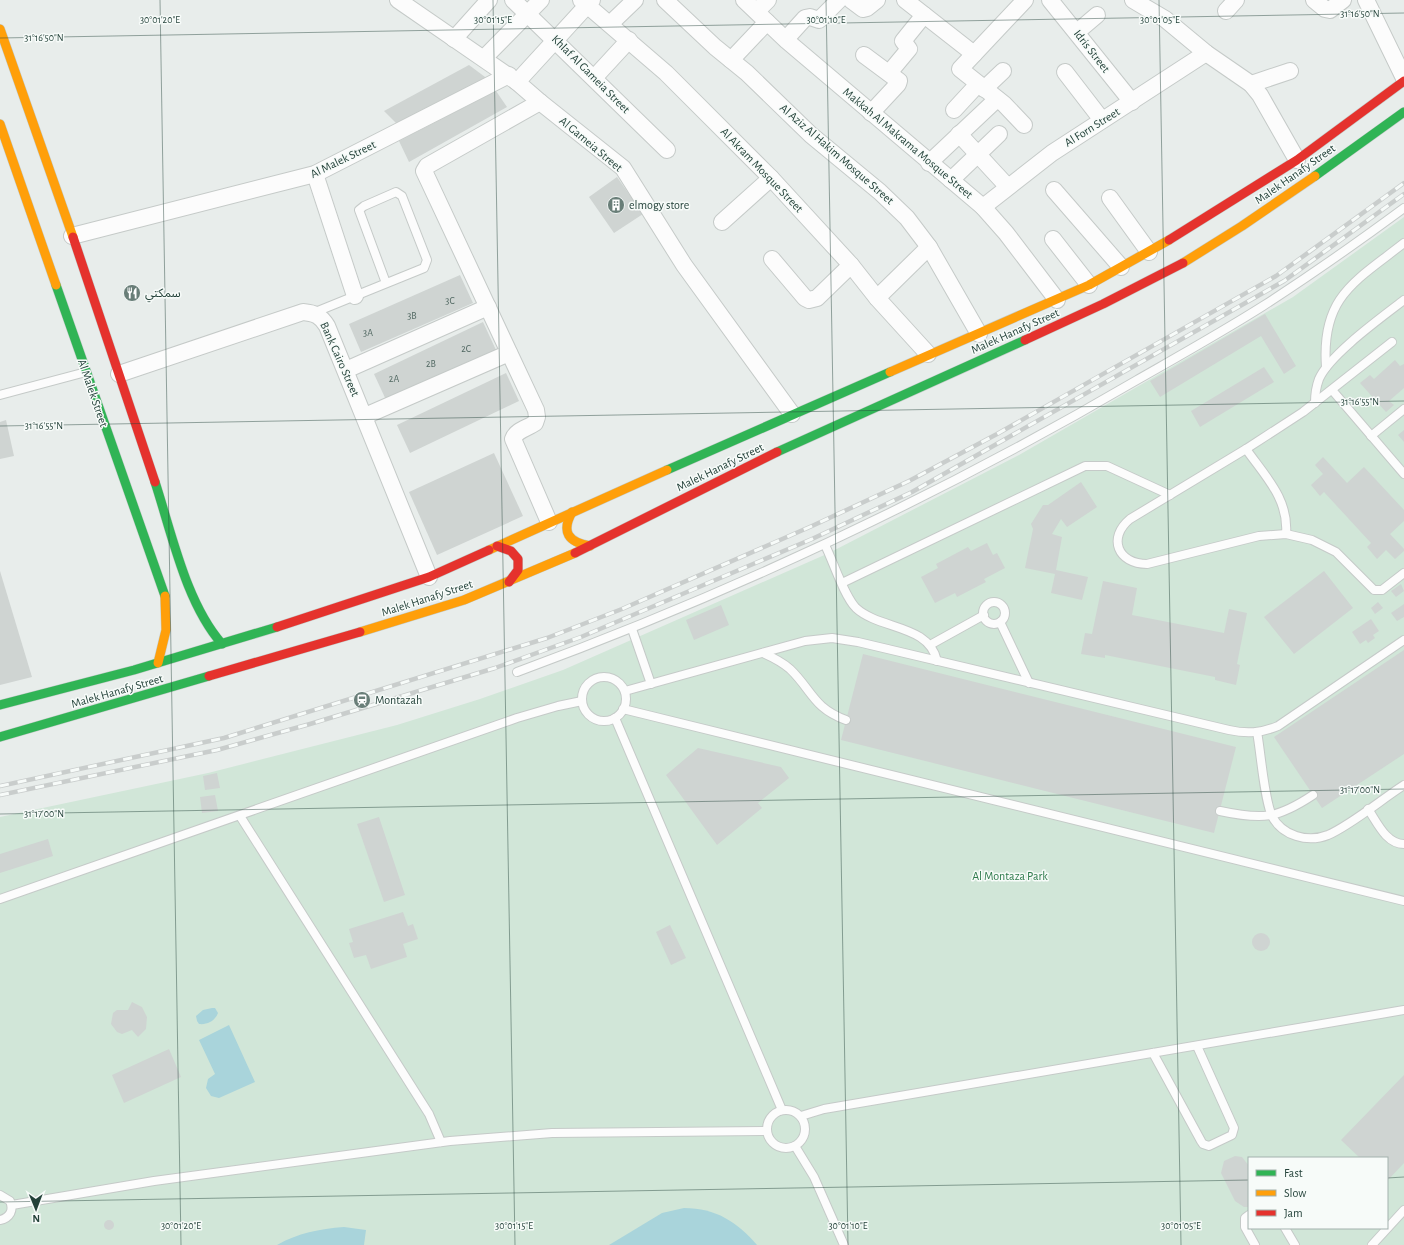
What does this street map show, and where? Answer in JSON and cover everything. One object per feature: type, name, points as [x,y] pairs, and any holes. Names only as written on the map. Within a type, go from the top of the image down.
[{"type":"main road","points":[[0,29],[95,300],[193,599],[206,624],[222,644]]},
{"type":"main road","name":"Malek Hanafy Street","points":[[0,705],[66,689],[222,644],[379,595],[429,577],[549,522],[928,354],[979,334],[1057,300],[1149,252],[1180,234],[1297,160],[1404,79]]},
{"type":"main road","name":"Malek Hanafy Street","points":[[0,737],[411,617],[464,600],[590,546],[738,470],[1146,283],[1187,260],[1268,208],[1404,112]]},
{"type":"main road","name":"Al Malek Street","points":[[0,124],[165,596],[168,613],[167,631],[158,663]]},
{"type":"main road","points":[[65,311],[95,300]]},
{"type":"main road","points":[[572,512],[566,521],[566,531],[571,540],[580,545],[590,546]]},
{"type":"main road","points":[[498,546],[508,548],[516,554],[519,564],[517,574],[509,582]]},
{"type":"street","name":"Al Gameia Street","points":[[398,0],[513,78],[540,102],[623,168],[684,264],[792,414]]},
{"type":"street","points":[[454,39],[489,0]]},
{"type":"street","name":"Khlaf Al Gameia Street","points":[[513,0],[556,40],[667,150]]},
{"type":"street","points":[[484,58],[541,0]]},
{"type":"street","points":[[610,24],[635,0]]},
{"type":"street","name":"Al Aziz Al Hakim Mosque Street","points":[[664,0],[747,73],[811,135],[894,204],[919,232],[929,246],[979,334]]},
{"type":"street","name":"Makkah Al Makrama Mosque Street","points":[[744,0],[786,39],[871,113],[982,207],[1006,233],[1057,300]]},
{"type":"street","points":[[731,60],[762,16],[768,0]]},
{"type":"street","points":[[786,39],[805,18],[810,17],[819,20],[839,0]]},
{"type":"street","points":[[851,0],[863,9],[867,8],[877,0]]},
{"type":"street","points":[[905,0],[974,54]]},
{"type":"street","points":[[1024,125],[997,99],[960,69],[1026,0]]},
{"type":"street","name":"Idris Street","points":[[1050,0],[1132,102]]},
{"type":"street","points":[[1314,0],[1325,9],[1330,10],[1343,0]]},
{"type":"street","points":[[1366,0],[1404,79]]},
{"type":"street","points":[[513,78],[556,40],[587,2]]},
{"type":"street","name":"Al Akram Mosque Street","points":[[587,2],[671,77],[771,178],[851,265],[877,298],[928,354]]},
{"type":"street","points":[[1143,2],[1206,53],[1251,84],[1260,96],[1297,160]]},
{"type":"street","points":[[888,73],[909,49],[903,40],[924,15]]},
{"type":"street","points":[[1077,32],[1097,15]]},
{"type":"street","points":[[594,78],[628,40]]},
{"type":"street","name":"Al Forn Street","points":[[982,207],[1007,186],[1052,153],[1206,53]]},
{"type":"street","points":[[864,55],[898,79],[898,84],[871,113]]},
{"type":"street","points":[[954,110],[1003,71]]},
{"type":"street","points":[[1251,84],[1290,71]]},
{"type":"street","points":[[1065,72],[1102,120]]},
{"type":"street","name":"Al Malek Street","points":[[72,236],[315,174],[513,78]]},
{"type":"street","points":[[929,163],[997,99]]},
{"type":"street","points":[[540,102],[424,168],[536,410],[537,417],[535,423],[514,434],[513,439],[549,522]]},
{"type":"street","points":[[959,134],[1007,186]]},
{"type":"street","points":[[951,180],[999,134]]},
{"type":"street","points":[[315,174],[355,296]]},
{"type":"street","points":[[722,222],[771,178]]},
{"type":"street","points":[[1054,190],[1121,267]]},
{"type":"street","points":[[1110,198],[1149,252]]},
{"type":"street","points":[[1053,239],[1089,284]]},
{"type":"street","points":[[877,298],[929,246]]},
{"type":"street","points":[[772,259],[809,300],[817,298],[851,265]]},
{"type":"street","points":[[346,370],[488,307]]},
{"type":"street","name":"Bank Cairo Street","points":[[119,374],[303,312],[313,313],[322,318],[346,370],[429,577]]},
{"type":"street","points":[[365,416],[509,353]]},
{"type":"lane","points":[[313,313],[424,268],[427,260],[402,196],[396,192],[364,206],[359,210],[386,283]]},
{"type":"lane","points":[[517,672],[632,629],[825,545],[929,494],[1106,398],[1262,306],[1339,255],[1404,208]]},
{"type":"lane","points":[[1326,367],[1325,337],[1328,322],[1342,294],[1353,283],[1404,243]]},
{"type":"lane","points":[[1315,403],[1316,390],[1326,367],[1366,331],[1404,300]]},
{"type":"lane","points":[[1392,342],[1315,403],[1246,449],[1122,525],[1118,534],[1118,544],[1121,553],[1128,560],[1137,564],[1147,564],[1259,536],[1286,534],[1312,540],[1336,552],[1374,590],[1382,590],[1404,573]]},
{"type":"lane","points":[[0,395],[86,372]]},
{"type":"lane","points":[[1332,390],[1404,474]]},
{"type":"lane","points":[[1371,436],[1404,409]]},
{"type":"lane","points":[[1246,449],[1280,498],[1286,516],[1286,534]]},
{"type":"lane","points":[[842,583],[1085,466],[1107,466],[1170,495]]},
{"type":"lane","points":[[825,545],[850,601],[860,612],[871,618],[922,638],[930,645],[937,661]]},
{"type":"lane","points":[[989,603],[998,603],[1004,610],[1003,619],[1000,622],[990,623],[984,616],[984,611],[989,603]]},
{"type":"lane","points":[[930,645],[984,616]]},
{"type":"lane","points":[[1000,622],[1029,683]]},
{"type":"lane","points":[[632,629],[651,684]]},
{"type":"lane","points":[[625,691],[805,641],[832,638],[845,639],[1239,732],[1257,732],[1270,729],[1285,721],[1404,640]]},
{"type":"lane","points":[[763,653],[776,659],[789,668],[821,706],[834,716],[846,720]]},
{"type":"lane","points":[[602,676],[613,678],[625,691],[626,697],[623,709],[615,718],[602,721],[591,717],[583,707],[583,690],[586,685],[592,680],[602,676]]},
{"type":"lane","points":[[0,899],[522,716],[582,701]]},
{"type":"lane","points":[[623,709],[1404,901]]},
{"type":"lane","points":[[615,718],[782,1110]]},
{"type":"lane","points":[[1257,732],[1272,816],[1285,830],[1301,837],[1310,838],[1327,835],[1404,784]]},
{"type":"lane","points":[[1220,811],[1252,817],[1272,816],[1293,808],[1313,795]]},
{"type":"lane","points":[[1368,809],[1388,837],[1397,844],[1404,844]]},
{"type":"lane","points":[[240,816],[429,1114],[441,1142]]},
{"type":"lane","points":[[801,1116],[824,1109],[1404,1010]]},
{"type":"lane","points":[[1153,1053],[1201,1141],[1203,1144],[1209,1146],[1232,1135],[1234,1128],[1197,1046]]},
{"type":"lane","points":[[782,1110],[792,1111],[801,1116],[804,1121],[805,1132],[803,1138],[795,1146],[785,1148],[775,1144],[768,1136],[768,1125],[773,1116],[782,1110]]},
{"type":"lane","points":[[12,1205],[154,1182],[441,1142],[552,1134],[767,1131]]},
{"type":"lane","points":[[795,1146],[814,1177],[844,1245]]},
{"type":"lane","points":[[0,1195],[7,1198],[12,1205],[10,1214],[0,1220]]},
{"type":"lane","points":[[1388,1228],[1404,1210]]},
{"type":"lane","points":[[1248,1215],[1245,1218],[1244,1224],[1255,1245]]},
{"type":"lane","points":[[1286,1229],[1295,1245]]},
{"type":"lane","points":[[1372,1245],[1387,1229]]},
{"type":"green space","name":"Al Montaza Park","points":[[1404,217],[1404,1245],[0,1245],[0,817],[208,773],[397,725],[480,699],[563,670],[829,553],[1019,455],[1293,297]]},
{"type":"water","points":[[215,1008],[218,1013],[215,1018],[208,1023],[199,1024],[196,1016],[203,1010]]},
{"type":"water","points":[[229,1025],[255,1082],[219,1098],[211,1096],[206,1088],[208,1079],[215,1074],[199,1040]]},
{"type":"water","points":[[684,1208],[706,1211],[725,1218],[734,1223],[757,1245],[609,1245],[662,1213]]},
{"type":"water","points":[[344,1227],[366,1230],[364,1245],[277,1245],[293,1237],[309,1232]]},
{"type":"building","points":[[469,65],[489,80],[398,125],[384,111]]},
{"type":"building","points":[[496,91],[507,107],[409,162],[399,141]]},
{"type":"building","name":"elmogy store","points":[[617,177],[643,214],[614,233],[589,197]]},
{"type":"building","points":[[460,275],[473,303],[361,352],[349,324]]},
{"type":"building","points":[[1265,314],[1296,366],[1284,374],[1261,336],[1160,397],[1150,381]]},
{"type":"building","points":[[483,322],[496,350],[387,402],[374,374]]},
{"type":"building","points":[[1395,360],[1400,366],[1404,364],[1404,388],[1389,401],[1394,405],[1386,412],[1360,383],[1370,375],[1374,379]]},
{"type":"building","points":[[1264,367],[1274,382],[1200,427],[1191,411]]},
{"type":"building","points":[[506,373],[519,401],[410,453],[397,425]]},
{"type":"building","points":[[6,420],[14,456],[0,459],[0,422]]},
{"type":"building","points":[[1404,430],[1404,442],[1398,435]]},
{"type":"building","points":[[494,453],[523,516],[437,555],[409,492]]},
{"type":"building","points":[[1323,457],[1347,483],[1364,467],[1404,510],[1404,521],[1390,534],[1404,549],[1404,551],[1395,559],[1386,550],[1377,559],[1367,547],[1371,543],[1324,492],[1320,496],[1311,485],[1323,474],[1315,465]]},
{"type":"building","points":[[1081,482],[1097,507],[1067,527],[1061,519],[1052,534],[1062,537],[1056,570],[1088,577],[1082,600],[1051,593],[1055,574],[1025,568],[1033,529],[1031,524],[1043,505],[1048,505]]},
{"type":"building","points":[[987,543],[993,555],[997,553],[1005,568],[984,579],[986,582],[957,597],[955,593],[935,603],[921,577],[938,568],[936,564],[968,547],[971,551]]},
{"type":"building","points":[[0,571],[32,677],[0,685]]},
{"type":"building","points":[[1324,571],[1353,608],[1294,654],[1264,617]]},
{"type":"building","points":[[1103,581],[1137,588],[1132,615],[1224,633],[1229,609],[1247,613],[1237,664],[1240,665],[1236,685],[1215,680],[1215,677],[1105,655],[1105,658],[1081,654],[1085,633],[1092,634]]},
{"type":"building","points":[[1401,584],[1404,591],[1396,597],[1391,591]]},
{"type":"building","points":[[1378,602],[1383,608],[1375,614],[1371,608]]},
{"type":"building","points":[[1404,604],[1404,617],[1397,621],[1391,613]]},
{"type":"building","points":[[721,605],[729,625],[694,640],[686,620]]},
{"type":"building","points":[[1371,619],[1379,631],[1373,635],[1375,638],[1368,643],[1366,640],[1360,644],[1352,632]]},
{"type":"building","points":[[1404,650],[1404,754],[1322,808],[1274,737]]},
{"type":"building","points":[[863,654],[1236,747],[1214,833],[841,740]]},
{"type":"building","points":[[698,748],[781,767],[789,778],[758,803],[762,808],[717,845],[666,775]]},
{"type":"building","points":[[217,773],[220,788],[205,790],[203,776]]},
{"type":"building","points":[[215,795],[218,811],[202,813],[200,797]]},
{"type":"building","points":[[379,817],[405,895],[384,902],[357,824]]},
{"type":"building","points":[[48,839],[53,856],[0,873],[0,854]]},
{"type":"building","points":[[403,912],[408,926],[413,924],[418,939],[403,944],[407,957],[371,969],[366,955],[354,958],[349,943],[353,942],[349,929]]},
{"type":"building","points":[[670,925],[686,958],[671,965],[656,932]]},
{"type":"building","points":[[1261,933],[1267,936],[1270,942],[1267,948],[1261,951],[1255,948],[1252,942],[1255,936]]},
{"type":"building","points":[[132,1002],[142,1007],[147,1017],[146,1029],[138,1037],[132,1030],[122,1034],[117,1032],[111,1024],[113,1013],[117,1010],[128,1010]]},
{"type":"building","points":[[169,1049],[181,1077],[124,1103],[112,1075]]},
{"type":"building","points":[[1404,1075],[1404,1163],[1388,1180],[1388,1157],[1359,1157],[1341,1140]]},
{"type":"building","points":[[1235,1156],[1242,1157],[1248,1165],[1248,1207],[1244,1207],[1235,1201],[1221,1173],[1224,1161]]},
{"type":"building","points":[[107,1220],[111,1220],[113,1221],[113,1229],[107,1230],[104,1227],[104,1223]]},
{"type":"railway","points":[[0,786],[224,738],[547,638],[622,609],[812,526],[909,481],[997,434],[1276,276],[1404,183]]},
{"type":"railway","points":[[0,795],[217,750],[310,724],[495,668],[581,637],[812,539],[912,492],[1284,281],[1404,194]]},
{"type":"traffic: fast","points":[[1315,176],[1404,112]]},
{"type":"traffic: fast","points":[[56,285],[165,596]]},
{"type":"traffic: fast","points":[[777,452],[1025,340]]},
{"type":"traffic: fast","points":[[667,470],[890,372]]},
{"type":"traffic: fast","points":[[155,482],[181,567],[189,588],[209,627],[222,644]]},
{"type":"traffic: fast","points":[[0,705],[134,670],[277,627]]},
{"type":"traffic: fast","points":[[0,737],[209,676]]},
{"type":"traffic: slow","points":[[0,29],[73,237]]},
{"type":"traffic: slow","points":[[0,124],[56,285]]},
{"type":"traffic: slow","points":[[1183,263],[1242,226],[1315,176]]},
{"type":"traffic: slow","points":[[890,372],[1089,285],[1169,240]]},
{"type":"traffic: slow","points":[[489,550],[667,470]]},
{"type":"traffic: slow","points":[[572,512],[567,525],[569,535],[576,542],[590,546]]},
{"type":"traffic: slow","points":[[360,632],[464,600],[575,553]]},
{"type":"traffic: slow","points":[[158,663],[166,630],[165,596]]},
{"type":"traffic: jam","points":[[1169,240],[1297,160],[1404,81]]},
{"type":"traffic: jam","points":[[73,237],[155,482]]},
{"type":"traffic: jam","points":[[1025,340],[1103,304],[1183,263]]},
{"type":"traffic: jam","points":[[575,553],[777,452]]},
{"type":"traffic: jam","points":[[497,546],[511,551],[518,559],[518,570],[509,582]]},
{"type":"traffic: jam","points":[[277,627],[429,577],[489,550]]},
{"type":"traffic: jam","points":[[209,676],[360,632]]},
{"type":"place","name":"elmogy store","points":[[616,205]]},
{"type":"place","name":"سمكتي","points":[[132,293]]},
{"type":"place","name":"Montazah","points":[[362,700]]}]
